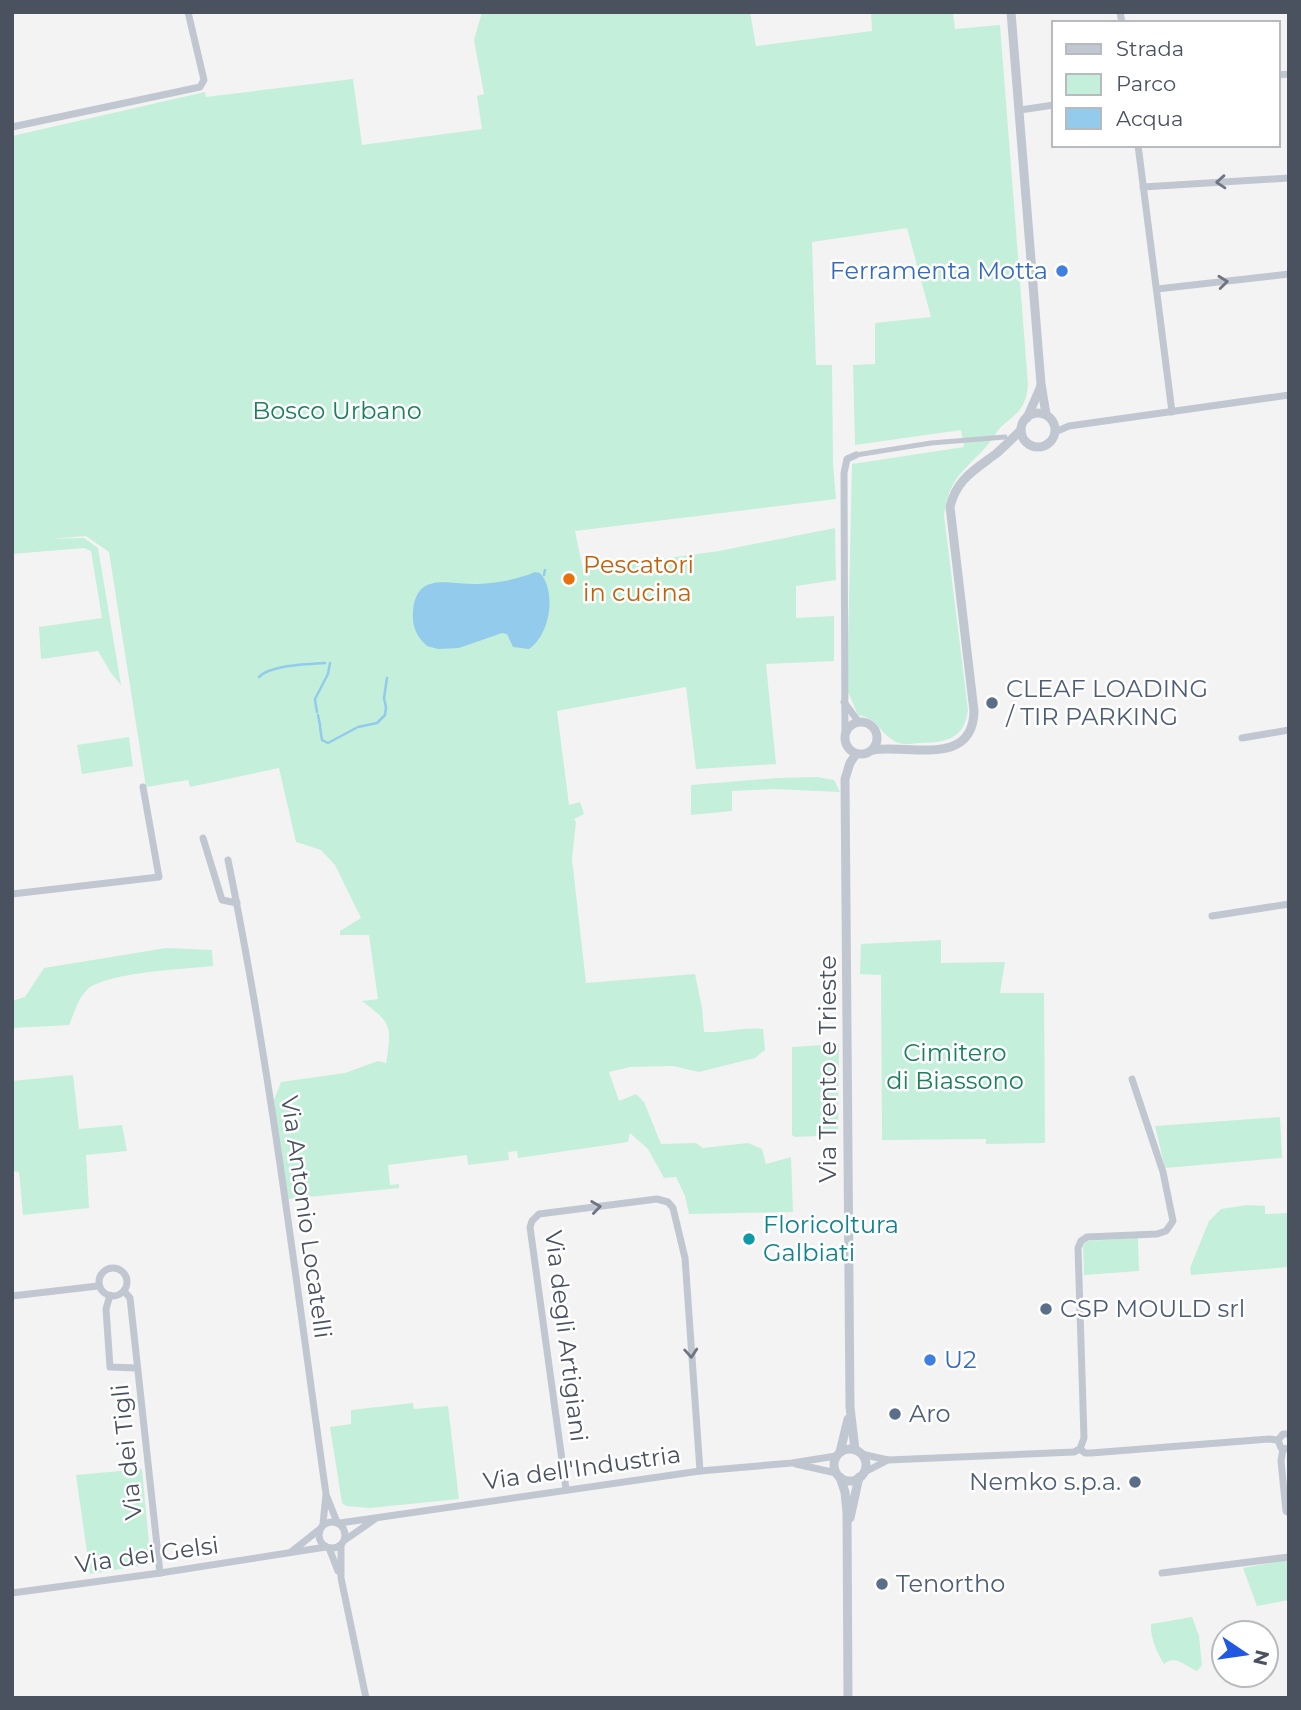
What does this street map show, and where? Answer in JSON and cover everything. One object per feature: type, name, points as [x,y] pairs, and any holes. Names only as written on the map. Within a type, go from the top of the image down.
[{"type":"street","points":[[12,127],[203,85],[204,79],[188,12]]},
{"type":"street","points":[[999,451],[1016,444],[1045,446],[1053,439],[1055,432],[1053,421],[1046,414],[1041,384],[1011,12]]},
{"type":"street","points":[[1020,110],[1052,105]]},
{"type":"street","points":[[1138,147],[1172,412]]},
{"type":"street","points":[[1143,187],[1289,178]]},
{"type":"street","points":[[1157,289],[1289,274]]},
{"type":"street","points":[[1005,437],[931,443],[856,455],[847,459],[844,473],[843,701],[845,741],[856,754],[873,750],[901,748],[926,751],[950,747],[962,740],[972,726],[974,711],[950,507],[955,491],[966,476],[1021,430],[1041,384]]},
{"type":"street","points":[[1055,432],[1069,426],[1289,395]]},
{"type":"street","points":[[1027,418],[1035,414],[1046,414]]},
{"type":"street","points":[[1021,430],[1026,443]]},
{"type":"street","points":[[843,701],[858,721],[871,725],[878,736],[901,748]]},
{"type":"street","points":[[845,741],[847,729],[858,721]]},
{"type":"street","points":[[1242,738],[1289,730]]},
{"type":"street","points":[[873,750],[878,736]]},
{"type":"street","name":"Via Trento e Trieste","points":[[845,741],[850,1407],[858,1452],[865,1463],[848,1531]]},
{"type":"street","name":"Via Trento e Trieste","points":[[846,774],[856,754]]},
{"type":"street","points":[[12,894],[159,877],[142,787]]},
{"type":"street","points":[[203,838],[222,900],[237,903]]},
{"type":"street","name":"Via Antonio Locatelli","points":[[228,860],[272,1110],[326,1494],[339,1523]]},
{"type":"street","points":[[1212,916],[1289,904]]},
{"type":"street","points":[[838,1454],[848,1449],[888,1460],[1074,1452],[1080,1449],[1084,1438],[1078,1248],[1081,1241],[1087,1237],[1157,1234],[1166,1231],[1173,1222],[1163,1172],[1132,1079]]},
{"type":"street","name":"Via degli Artigiani","points":[[566,1489],[530,1227],[539,1214],[657,1199],[668,1202],[673,1208],[685,1258],[700,1471]]},
{"type":"street","name":"Via dei Tigli","points":[[12,1296],[99,1286],[101,1275],[111,1267],[126,1276],[124,1291],[131,1298],[160,1573]]},
{"type":"street","points":[[99,1286],[104,1294],[117,1295],[124,1291]]},
{"type":"street","name":"Via dei Tigli","points":[[110,1295],[106,1309],[110,1367],[137,1368]]},
{"type":"street","name":"Via Trento e Trieste","points":[[848,1698],[848,1531],[845,1492],[834,1468],[850,1407]]},
{"type":"street","points":[[1278,1440],[1283,1434],[1289,1434]]},
{"type":"street","points":[[1080,1449],[1091,1453],[1278,1440],[1286,1449],[1281,1461],[1284,1499],[1286,1511],[1289,1513]]},
{"type":"street","name":"Via dell'Industria","points":[[339,1523],[700,1471],[792,1463],[838,1454]]},
{"type":"street","points":[[838,1475],[846,1480],[888,1460]]},
{"type":"street","name":"Via dell'Industria","points":[[792,1463],[838,1475]]},
{"type":"street","name":"Via Antonio Locatelli","points":[[321,1527],[326,1494]]},
{"type":"street","points":[[327,1547],[343,1542],[378,1517]]},
{"type":"street","points":[[288,1554],[330,1521],[339,1523],[346,1534],[341,1578]]},
{"type":"street","points":[[321,1527],[320,1541],[327,1547],[341,1578],[366,1698]]},
{"type":"street","name":"Via dei Gelsi","points":[[12,1593],[327,1547]]},
{"type":"street","points":[[1161,1573],[1289,1557]]},
{"type":"green space","name":"Bosco Urbano","points":[[482,12],[750,12],[756,46],[872,31],[871,12],[953,12],[955,29],[1000,25],[1028,385],[1026,399],[1021,408],[960,474],[950,490],[944,515],[968,710],[966,720],[958,733],[938,742],[896,742],[870,719],[858,715],[847,690],[852,464],[964,447],[961,430],[855,445],[853,365],[875,364],[875,323],[931,317],[907,228],[812,242],[816,365],[832,365],[836,499],[575,531],[583,570],[719,551],[835,528],[836,580],[796,586],[796,618],[834,616],[834,661],[766,664],[776,764],[696,769],[686,687],[557,711],[569,805],[580,802],[584,814],[574,819],[576,822],[572,859],[586,983],[695,974],[704,1032],[763,1029],[765,1050],[755,1058],[699,1072],[673,1066],[630,1067],[609,1072],[619,1101],[636,1094],[644,1102],[661,1144],[696,1143],[703,1148],[748,1143],[762,1149],[766,1164],[791,1157],[793,1212],[689,1214],[685,1196],[676,1177],[664,1178],[648,1149],[630,1133],[628,1142],[518,1158],[517,1151],[508,1152],[509,1160],[468,1165],[467,1155],[388,1165],[390,1185],[399,1184],[399,1188],[288,1199],[283,1185],[274,1100],[281,1082],[345,1073],[378,1061],[386,1063],[388,1026],[362,1001],[378,999],[369,935],[340,935],[340,931],[361,918],[335,865],[321,850],[296,842],[279,768],[190,787],[188,780],[146,787],[109,552],[86,536],[50,539],[84,538],[98,548],[121,685],[98,651],[41,659],[39,627],[102,618],[91,551],[84,548],[12,554],[12,136],[205,92],[206,97],[353,79],[362,145],[482,129],[477,96],[484,94],[474,40]]},
{"type":"green space","points":[[129,737],[133,766],[82,774],[77,745]]},
{"type":"green space","points":[[818,777],[834,780],[840,792],[773,789],[732,791],[732,811],[691,815],[691,785]]},
{"type":"green space","name":"Cimitero di Biassono","points":[[941,940],[941,963],[1005,962],[1000,993],[1044,993],[1045,1143],[986,1144],[986,1139],[882,1140],[881,975],[860,974],[861,944]]},
{"type":"green space","points":[[166,948],[212,950],[213,966],[146,972],[109,980],[86,991],[78,1002],[69,1025],[12,1028],[12,1001],[25,997],[44,968]]},
{"type":"green space","points":[[839,1044],[838,1135],[795,1137],[792,1135],[792,1047]]},
{"type":"green space","points":[[73,1075],[79,1129],[122,1125],[127,1151],[86,1155],[89,1208],[23,1215],[19,1172],[12,1171],[12,1081]]},
{"type":"green space","points":[[1280,1117],[1282,1158],[1165,1168],[1155,1126]]},
{"type":"green space","points":[[1247,1205],[1265,1206],[1265,1214],[1289,1213],[1289,1267],[1191,1275],[1190,1268],[1209,1221],[1221,1209]]},
{"type":"green space","points":[[1138,1238],[1139,1271],[1084,1275],[1083,1245],[1087,1241]]},
{"type":"green space","points":[[413,1403],[414,1409],[448,1406],[459,1499],[370,1508],[346,1506],[342,1503],[330,1427],[351,1424],[351,1410]]},
{"type":"green space","points":[[142,1469],[151,1564],[90,1574],[76,1475]]},
{"type":"green space","points":[[1287,1560],[1289,1600],[1257,1606],[1243,1568]]},
{"type":"green space","points":[[1192,1617],[1199,1636],[1202,1665],[1197,1671],[1173,1660],[1164,1664],[1154,1645],[1151,1624]]},
{"type":"water","points":[[540,573],[545,581],[550,602],[542,634],[529,649],[513,647],[507,634],[502,633],[459,648],[438,649],[427,646],[417,635],[413,612],[420,590],[427,585],[446,582],[492,583]]},
{"type":"waterway","points":[[544,575],[545,570]]},
{"type":"waterway","points":[[259,677],[281,668],[325,663]]},
{"type":"waterway","points":[[315,699],[328,674],[330,663]]},
{"type":"waterway","points":[[358,727],[377,723],[385,715],[387,678]]},
{"type":"waterway","points":[[315,700],[317,712]]},
{"type":"waterway","points":[[318,715],[320,725]]},
{"type":"waterway","points":[[320,727],[322,740],[328,743],[356,728]]},
{"type":"place","name":"Ferramenta Motta","points":[[1062,271]]},
{"type":"place","name":"Pescatori in cucina","points":[[569,579]]},
{"type":"place","name":"CLEAF LOADING / TIR PARKING","points":[[992,703]]},
{"type":"place","name":"Floricoltura Galbiati","points":[[749,1239]]},
{"type":"place","name":"CSP MOULD srl","points":[[1046,1309]]},
{"type":"place","name":"U2","points":[[930,1360]]},
{"type":"place","name":"Aro","points":[[895,1414]]},
{"type":"place","name":"Nemko s.p.a.","points":[[1135,1482]]},
{"type":"place","name":"Tenortho","points":[[882,1584]]}]
